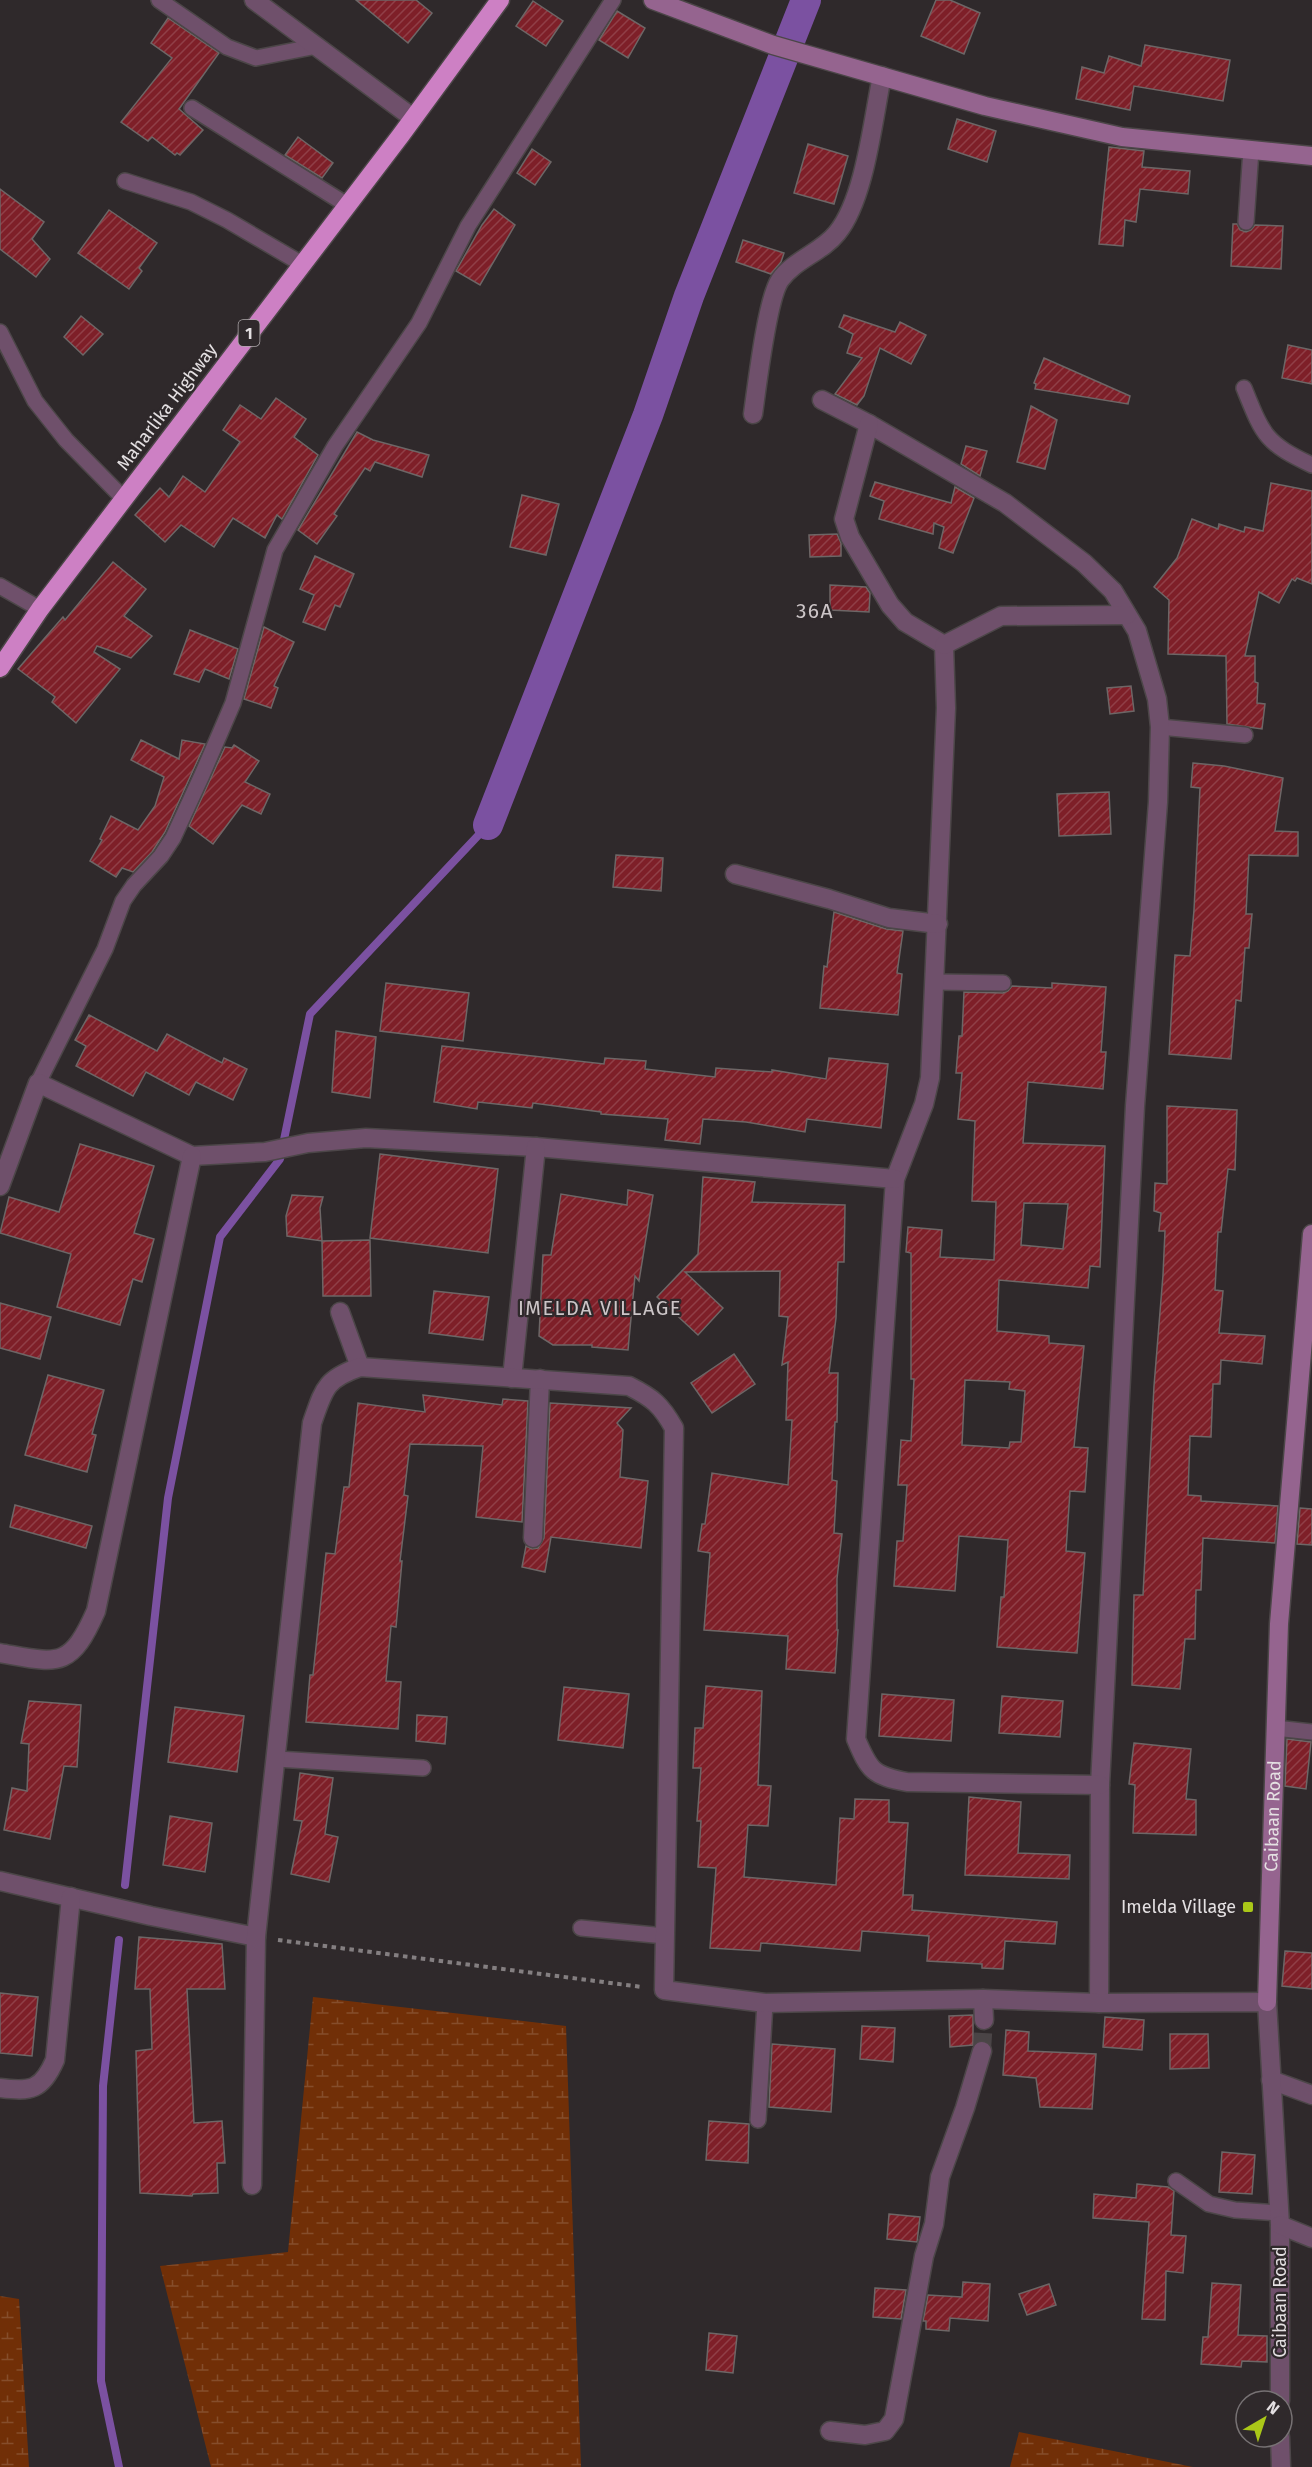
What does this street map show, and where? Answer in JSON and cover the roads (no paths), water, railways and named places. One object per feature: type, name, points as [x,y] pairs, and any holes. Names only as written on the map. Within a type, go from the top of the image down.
[{"type":"highway","name":"Maharlika Highway","points":[[0,668],[40,609],[500,0]]},
{"type":"street","points":[[254,0],[413,118]]},
{"type":"street","points":[[654,0],[773,45],[986,106],[1122,137],[1312,156]]},
{"type":"street","points":[[753,414],[772,301],[780,280],[837,234],[851,209],[863,172],[882,76]]},
{"type":"street","points":[[822,400],[869,424],[1005,503],[1084,563],[1113,591],[1137,630],[1157,699],[1160,727],[1158,802],[1134,1130],[1100,1785],[1099,2003]]},
{"type":"street","points":[[869,424],[844,519],[850,537],[890,605],[905,622],[944,645]]},
{"type":"street","points":[[944,645],[1001,616],[1127,615]]},
{"type":"street","points":[[944,645],[946,708],[930,1078],[924,1104],[895,1179],[856,1739],[866,1764],[884,1778],[907,1782],[1100,1785]]},
{"type":"street","points":[[735,874],[889,918],[938,924]]},
{"type":"street","points":[[0,1186],[38,1083],[192,1156],[265,1152],[308,1143],[366,1138],[536,1147],[895,1179]]},
{"type":"street","points":[[512,1378],[536,1147]]},
{"type":"street","points":[[0,1653],[43,1660],[67,1657],[84,1639],[96,1611],[192,1156]]},
{"type":"street","name":"Caibaan Road","points":[[1280,2389],[1280,2219],[1267,2002],[1279,1624],[1310,1280],[1312,1234]]},
{"type":"street","points":[[340,1312],[360,1367]]},
{"type":"street","points":[[252,2185],[256,1937],[312,1423],[323,1393],[338,1375],[360,1367],[629,1386],[651,1397],[663,1409],[674,1428],[664,1990],[765,2003],[983,1999],[1099,2003],[1267,2002]]},
{"type":"street","points":[[533,1538],[540,1379]]},
{"type":"street","points":[[0,1881],[256,1937]]},
{"type":"street","points":[[0,2088],[21,2091],[36,2087],[48,2078],[56,2060],[70,1897]]},
{"type":"street","points":[[983,1999],[984,2020]]},
{"type":"street","points":[[830,2431],[865,2436],[885,2431],[894,2420],[924,2256],[934,2224],[940,2177],[965,2108],[982,2051]]},
{"type":"street","points":[[1271,2080],[1312,2095]]},
{"type":"street","points":[[1280,2219],[1312,2238]]},
{"type":"street","points":[[1281,2449],[1281,2467]]},
{"type":"lane","points":[[159,0],[227,47],[256,58],[317,46]]},
{"type":"lane","points":[[38,1083],[105,949],[123,901],[173,838],[202,775],[233,702],[275,549],[335,446],[419,323],[468,226],[613,0]]},
{"type":"lane","points":[[192,108],[347,205]]},
{"type":"lane","points":[[1246,222],[1251,150]]},
{"type":"lane","points":[[125,181],[191,202],[227,220],[302,264]]},
{"type":"lane","points":[[0,332],[35,401],[66,440],[124,499]]},
{"type":"lane","points":[[1244,388],[1261,430],[1282,451],[1312,465]]},
{"type":"lane","points":[[0,586],[40,609]]},
{"type":"lane","points":[[1160,727],[1245,735]]},
{"type":"lane","points":[[935,982],[1003,983]]},
{"type":"lane","points":[[1275,1728],[1312,1732]]},
{"type":"lane","points":[[277,1759],[423,1768]]},
{"type":"lane","points":[[581,1928],[665,1936]]},
{"type":"lane","points":[[758,2120],[765,2003]]},
{"type":"lane","points":[[1176,2181],[1209,2204],[1280,2219]]},
{"type":"waterway","points":[[488,825],[648,415],[689,296],[806,0]]},
{"type":"waterway","points":[[125,1885],[168,1498],[220,1237],[280,1159],[310,1014],[488,825]]},
{"type":"waterway","points":[[119,1940],[103,2086],[101,2381],[119,2467]]},
{"type":"tunnel","points":[[982,2051],[984,2020]]},
{"type":"place","name":"Imelda Village","points":[[1248,1907]]},
{"type":"district","name":"36A","points":[[815,611]]},
{"type":"district","name":"IMELDA VILLAGE","points":[[600,1308]]}]
